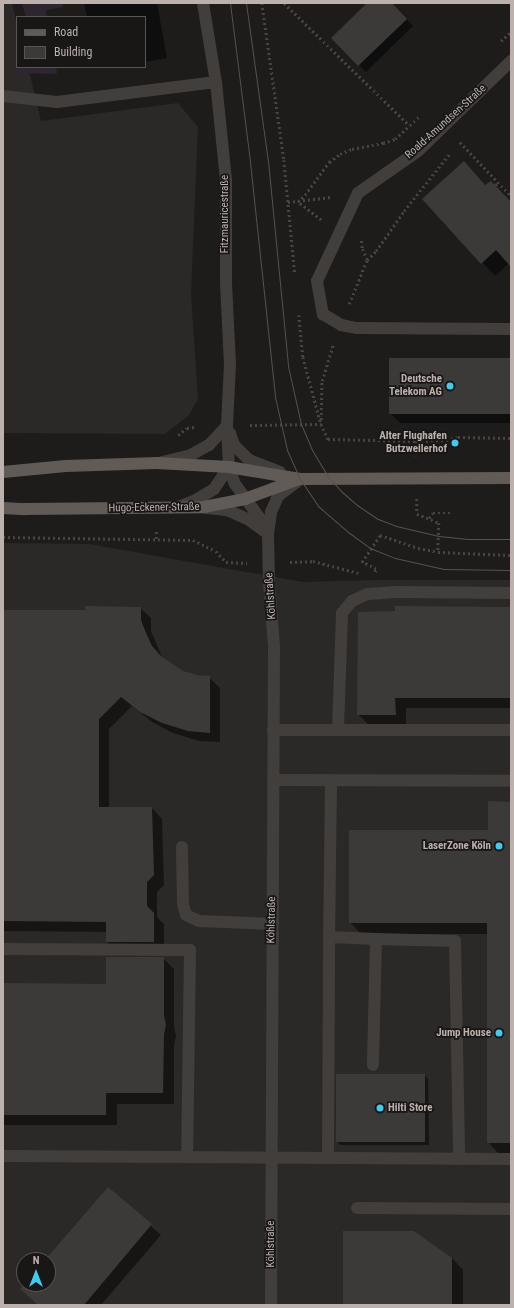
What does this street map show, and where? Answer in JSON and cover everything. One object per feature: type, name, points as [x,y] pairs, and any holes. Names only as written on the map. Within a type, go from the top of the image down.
[{"type":"main road","name":"Hugo-Eckener-Straße","points":[[3,472],[66,466],[157,463],[228,467],[300,479],[363,477],[511,478]]},
{"type":"main road","name":"Hugo-Eckener-Straße","points":[[3,508],[204,507],[245,499],[300,479]]},
{"type":"street","name":"Fitzmauricestraße","points":[[203,3],[216,82],[226,180],[226,283],[230,364],[227,426],[228,467],[235,484]]},
{"type":"street","name":"Roald-Amundsen-Straße","points":[[511,61],[418,151],[358,193],[317,281],[323,314],[341,325],[356,328],[511,329]]},
{"type":"street","points":[[3,96],[57,102],[216,82]]},
{"type":"street","name":"Fitzmauricestraße","points":[[227,426],[234,445],[249,460],[300,479]]},
{"type":"street","points":[[157,463],[189,456],[208,445],[227,426]]},
{"type":"street","points":[[175,508],[196,500],[214,489],[228,467]]},
{"type":"street","name":"Köhlstraße","points":[[271,1305],[274,646],[268,534],[271,512],[278,496],[300,479]]},
{"type":"street","name":"Köhlstraße","points":[[235,484],[259,517],[268,534]]},
{"type":"street","points":[[204,507],[227,510],[249,520],[268,534]]},
{"type":"street","points":[[338,729],[342,613],[352,601],[368,594],[396,592],[511,593]]},
{"type":"street","points":[[273,730],[511,730]]},
{"type":"street","points":[[273,780],[511,781]]},
{"type":"street","points":[[328,1158],[331,781]]},
{"type":"street","points":[[182,847],[183,904],[186,915],[199,921],[272,924]]},
{"type":"street","points":[[329,937],[455,941],[458,1159]]},
{"type":"street","points":[[373,1065],[376,939]]},
{"type":"street","points":[[3,949],[190,950],[187,1157]]},
{"type":"street","points":[[3,1156],[511,1159]]},
{"type":"street","points":[[357,1208],[511,1209]]},
{"type":"path","points":[[262,3],[283,152],[296,280]]},
{"type":"path","points":[[284,3],[409,126]]},
{"type":"path","points":[[500,42],[511,32]]},
{"type":"path","points":[[298,202],[306,195],[329,162],[340,154],[395,138],[421,115]]},
{"type":"path","points":[[367,260],[376,251],[425,184],[464,137]]},
{"type":"path","points":[[460,142],[511,196]]},
{"type":"path","points":[[299,310],[303,357],[321,424],[328,439],[416,441],[446,440],[458,437],[511,438]]},
{"type":"path","points":[[227,426],[321,424]]},
{"type":"path","points":[[429,518],[434,513],[453,513]]},
{"type":"path","points":[[373,576],[376,569],[362,562],[380,536],[432,551],[511,555]]},
{"type":"path","points":[[3,537],[185,540],[204,544],[216,550],[226,562],[269,563],[313,561],[366,574]]},
{"type":"shaded area","points":[[3,3],[12,3],[16,21],[16,68],[28,68],[41,121],[178,103],[198,127],[191,294],[198,399],[189,415],[165,434],[3,433]]},
{"type":"shaded area","points":[[22,3],[62,3],[63,7],[46,10],[47,16],[26,16]]},
{"type":"shaded area","points":[[16,68],[56,68],[57,74],[16,73]]},
{"type":"shaded area","points":[[3,543],[89,544],[303,582],[378,580],[511,580],[511,1305],[3,1305]]},
{"type":"building","points":[[367,3],[392,3],[407,19],[358,66],[331,38]]},
{"type":"building","points":[[464,161],[485,185],[491,181],[511,202],[511,267],[496,250],[481,264],[422,199]]},
{"type":"building","name":"Deutsche Telekom AG","points":[[389,358],[511,358],[511,414],[389,414]]},
{"type":"building","points":[[85,606],[141,607],[141,620],[146,633],[152,646],[161,656],[183,671],[198,675],[210,676],[210,733],[188,731],[162,723],[140,712],[121,697],[99,719],[99,807],[152,807],[154,875],[147,882],[147,906],[154,913],[154,942],[106,942],[106,922],[3,921],[3,610],[85,610]]},
{"type":"building","points":[[395,606],[511,607],[511,698],[395,698],[396,715],[357,715],[358,612],[395,611]]},
{"type":"building","points":[[488,801],[511,802],[511,1143],[487,1143],[487,923],[349,923],[349,830],[488,830]]},
{"type":"building","points":[[106,957],[164,957],[164,1016],[166,1025],[164,1034],[163,1093],[106,1093],[106,1115],[3,1115],[3,983],[106,984]]},
{"type":"building","name":"Hilti Store","points":[[336,1074],[425,1074],[425,1142],[336,1142]]},
{"type":"building","points":[[108,1187],[152,1224],[84,1305],[38,1305],[23,1292],[56,1292],[56,1252],[52,1252]]},
{"type":"building","points":[[343,1231],[414,1231],[452,1258],[452,1305],[343,1305]]},
{"type":"tram line","points":[[230,3],[250,162],[275,397],[287,450],[300,479],[318,506],[348,532],[370,548],[395,558],[444,569],[511,570]]},
{"type":"tram line","points":[[246,3],[268,161],[288,366],[301,424],[312,450],[329,478],[342,492],[357,505],[378,519],[396,526],[439,536],[468,539],[511,539]]},
{"type":"place","name":"Deutsche Telekom AG","points":[[450,386]]},
{"type":"place","name":"Alter Flughafen Butzweilerhof","points":[[455,443]]},
{"type":"place","name":"LaserZone Köln","points":[[499,846]]},
{"type":"place","name":"Jump House","points":[[499,1033]]},
{"type":"place","name":"Hilti Store","points":[[380,1108]]}]
